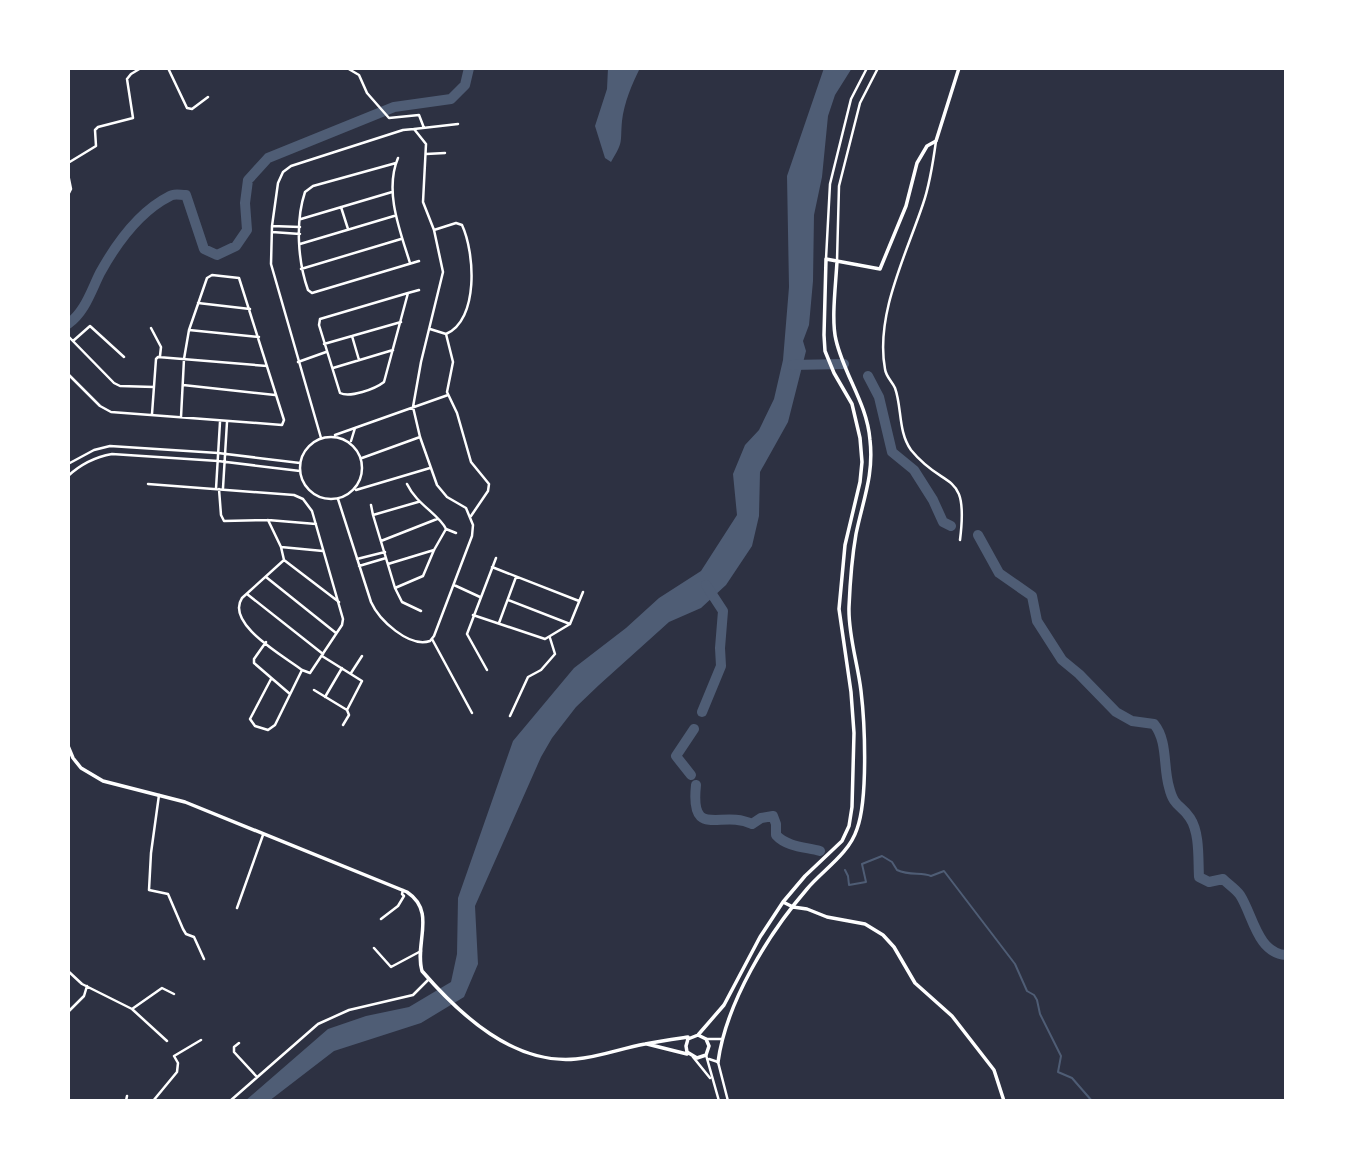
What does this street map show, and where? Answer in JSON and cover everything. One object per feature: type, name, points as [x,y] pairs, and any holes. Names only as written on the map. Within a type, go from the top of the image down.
[{"type":"street","points":[[68,163],[96,146],[96,128],[133,118],[127,77],[141,68]]},
{"type":"street","points":[[169,68],[187,108],[192,109],[208,97]]},
{"type":"street","points":[[347,68],[359,75],[367,93],[389,118],[419,115],[424,128]]},
{"type":"street","points":[[68,746],[70,760],[94,778],[185,802],[403,890],[417,900],[423,912],[421,966],[431,981],[460,1009],[507,1045],[552,1058],[586,1058],[698,1035],[724,1005],[760,937],[783,902],[805,876],[842,841],[849,826],[854,733],[839,609],[845,545],[862,462],[857,419],[825,351],[824,335],[830,184],[851,99],[867,68]]},
{"type":"street","points":[[728,1101],[718,1062],[721,1039],[731,1010],[769,942],[793,907],[848,846],[857,830],[861,808],[864,733],[849,609],[854,547],[870,484],[872,462],[866,416],[835,336],[839,186],[860,103],[878,68]]},
{"type":"street","points":[[959,68],[936,141],[928,186],[900,265],[884,327],[885,367],[896,390],[907,444],[953,485],[962,501],[960,540]]},
{"type":"street","points":[[321,438],[272,271],[272,226],[278,183],[283,172],[291,166],[403,130],[458,124]]},
{"type":"street","points":[[338,499],[370,602],[387,625],[421,643],[432,639],[473,530],[471,516],[466,508],[439,489],[420,437],[413,407],[443,272],[434,230],[423,202],[426,154],[424,139],[414,129]]},
{"type":"street","points":[[826,260],[880,269],[906,205],[921,153],[936,141]]},
{"type":"street","points":[[426,154],[445,153]]},
{"type":"street","points":[[398,158],[393,191],[396,215],[410,263]]},
{"type":"street","points":[[396,163],[308,189],[303,197],[301,219],[301,269],[307,290],[312,293],[419,261]]},
{"type":"street","points":[[68,174],[71,189],[68,195]]},
{"type":"street","points":[[301,219],[393,191]]},
{"type":"street","points":[[341,207],[348,229]]},
{"type":"street","points":[[300,244],[396,215]]},
{"type":"street","points":[[430,330],[446,334],[456,328],[463,319],[471,294],[472,277],[462,225],[456,223],[434,230]]},
{"type":"street","points":[[272,226],[301,227]]},
{"type":"street","points":[[272,232],[300,234]]},
{"type":"street","points":[[301,269],[402,238]]},
{"type":"street","points":[[68,374],[107,411],[227,422],[282,425],[284,420],[251,309],[242,281],[237,277],[210,275],[207,278],[189,330],[184,359],[181,417]]},
{"type":"street","points":[[408,293],[386,378],[379,386],[342,394],[338,390],[318,325],[322,318],[408,293],[419,290]]},
{"type":"street","points":[[198,303],[251,309]]},
{"type":"street","points":[[324,344],[401,322]]},
{"type":"street","points":[[73,341],[92,326],[124,357]]},
{"type":"street","points":[[151,328],[161,347],[160,356],[156,359],[152,414]]},
{"type":"street","points":[[189,330],[259,337]]},
{"type":"street","points":[[446,334],[453,362],[448,395],[457,413],[471,462],[489,484],[488,491],[471,516]]},
{"type":"street","points":[[68,336],[117,385],[154,387]]},
{"type":"street","points":[[352,336],[359,360]]},
{"type":"street","points":[[331,369],[393,350]]},
{"type":"street","points":[[298,362],[326,352]]},
{"type":"street","points":[[160,356],[267,366]]},
{"type":"street","points":[[183,385],[275,395]]},
{"type":"street","points":[[430,468],[354,490],[338,499],[321,498],[313,493],[302,480],[300,463],[311,443],[321,438],[448,395]]},
{"type":"street","points":[[220,421],[218,461],[222,520],[316,524]]},
{"type":"street","points":[[219,489],[227,422]]},
{"type":"street","points":[[351,443],[355,428]]},
{"type":"street","points":[[332,436],[351,443],[362,458],[363,470],[354,490]]},
{"type":"street","points":[[362,458],[420,437]]},
{"type":"street","points":[[68,464],[94,450],[110,446],[225,453],[300,463]]},
{"type":"street","points":[[68,476],[96,457],[112,454],[224,461],[300,471]]},
{"type":"street","points":[[148,484],[299,497],[309,506],[344,619],[311,673],[302,670],[248,629],[240,618],[238,604],[284,560]]},
{"type":"street","points":[[407,484],[418,502],[443,523],[446,529],[456,533]]},
{"type":"street","points":[[373,515],[418,502]]},
{"type":"street","points":[[371,505],[395,588],[402,602],[421,611]]},
{"type":"street","points":[[381,541],[437,519]]},
{"type":"street","points":[[268,520],[284,560],[340,602]]},
{"type":"street","points":[[395,588],[423,576],[446,529]]},
{"type":"street","points":[[281,547],[324,551]]},
{"type":"street","points":[[388,564],[434,550]]},
{"type":"street","points":[[357,559],[385,552]]},
{"type":"street","points":[[359,566],[386,558]]},
{"type":"street","points":[[487,670],[468,638],[467,629],[495,558]]},
{"type":"street","points":[[492,567],[579,601]]},
{"type":"street","points":[[266,577],[337,633]]},
{"type":"street","points":[[498,624],[516,577]]},
{"type":"street","points":[[454,585],[480,597]]},
{"type":"street","points":[[473,615],[542,639],[550,638],[569,624],[583,592]]},
{"type":"street","points":[[247,594],[322,655],[363,682],[347,710]]},
{"type":"street","points":[[508,600],[569,624]]},
{"type":"street","points":[[510,716],[527,677],[541,670],[555,654],[550,638]]},
{"type":"street","points":[[432,639],[472,713]]},
{"type":"street","points":[[266,642],[253,661],[290,694]]},
{"type":"street","points":[[351,673],[362,656]]},
{"type":"street","points":[[325,697],[342,668]]},
{"type":"street","points":[[271,679],[251,718],[253,725],[268,730],[272,728],[302,670]]},
{"type":"street","points":[[314,690],[347,710],[349,715],[343,725]]},
{"type":"street","points":[[159,795],[153,829],[149,888],[151,892],[168,894],[183,929],[186,934],[194,937],[204,959]]},
{"type":"street","points":[[237,908],[263,835]]},
{"type":"street","points":[[381,919],[398,906],[404,896],[403,890]]},
{"type":"street","points":[[783,902],[793,907],[865,924],[883,934],[894,947],[915,983],[953,1016],[994,1070],[1004,1101]]},
{"type":"street","points":[[374,948],[391,967],[421,951]]},
{"type":"street","points":[[68,971],[87,986],[132,1009],[167,1041]]},
{"type":"street","points":[[230,1101],[258,1079],[297,1041],[327,1019],[349,1010],[407,997],[431,981]]},
{"type":"street","points":[[68,1012],[84,996],[87,986]]},
{"type":"street","points":[[132,1009],[162,988],[174,995]]},
{"type":"street","points":[[698,1035],[706,1039],[721,1039]]},
{"type":"street","points":[[690,1037],[686,1045],[691,1056],[712,1081]]},
{"type":"street","points":[[706,1039],[709,1045],[712,1081],[719,1101]]},
{"type":"street","points":[[153,1101],[177,1072],[178,1063],[174,1056],[201,1040]]},
{"type":"street","points":[[239,1043],[234,1052],[258,1079]]},
{"type":"street","points":[[645,1044],[691,1056],[708,1057],[718,1062]]},
{"type":"street","points":[[126,1101],[127,1096]]},
{"type":"water","points":[[608,68],[640,68],[625,107],[620,146],[611,162],[605,158],[595,126],[607,89]]},
{"type":"water","points":[[824,68],[852,68],[835,95],[828,116],[822,177],[814,215],[813,281],[809,325],[803,341],[806,351],[788,422],[760,472],[759,516],[752,546],[726,585],[701,608],[669,622],[576,707],[552,738],[475,906],[478,964],[464,997],[421,1023],[334,1051],[269,1101],[245,1101],[328,1029],[366,1016],[409,1007],[451,982],[457,954],[458,898],[513,741],[574,668],[626,628],[659,598],[701,571],[737,515],[733,474],[745,445],[759,430],[774,399],[783,360],[789,287],[787,176]]},
{"type":"waterway","points":[[68,324],[83,307],[121,240],[139,219],[159,202],[173,195],[186,195],[204,249],[217,255],[236,246],[247,230],[245,203],[248,180],[268,158],[394,107],[451,99],[465,85],[469,68]]},
{"type":"waterway","points":[[792,365],[844,364]]},
{"type":"waterway","points":[[868,376],[879,397],[892,452],[914,470],[943,522],[951,526]]},
{"type":"waterway","points":[[978,535],[999,573],[1032,596],[1037,621],[1062,660],[1116,712],[1132,721],[1154,724],[1161,738],[1171,794],[1193,824],[1198,846],[1199,877],[1209,882],[1223,879],[1240,895],[1257,932],[1268,948],[1286,955]]},
{"type":"waterway","points":[[702,712],[721,666],[723,611],[706,585]]},
{"type":"waterway","points":[[691,775],[676,756],[694,729]]},
{"type":"waterway","points":[[696,785],[695,802],[698,813],[703,818],[740,820],[752,824],[761,818],[773,816],[776,835],[780,839],[820,851]]},
{"type":"waterway","points":[[845,870],[849,885],[866,882],[862,864],[882,856],[902,872],[931,876],[944,871],[1015,964],[1027,991],[1037,1000],[1040,1014],[1061,1056],[1058,1072],[1072,1078],[1092,1101]]}]
